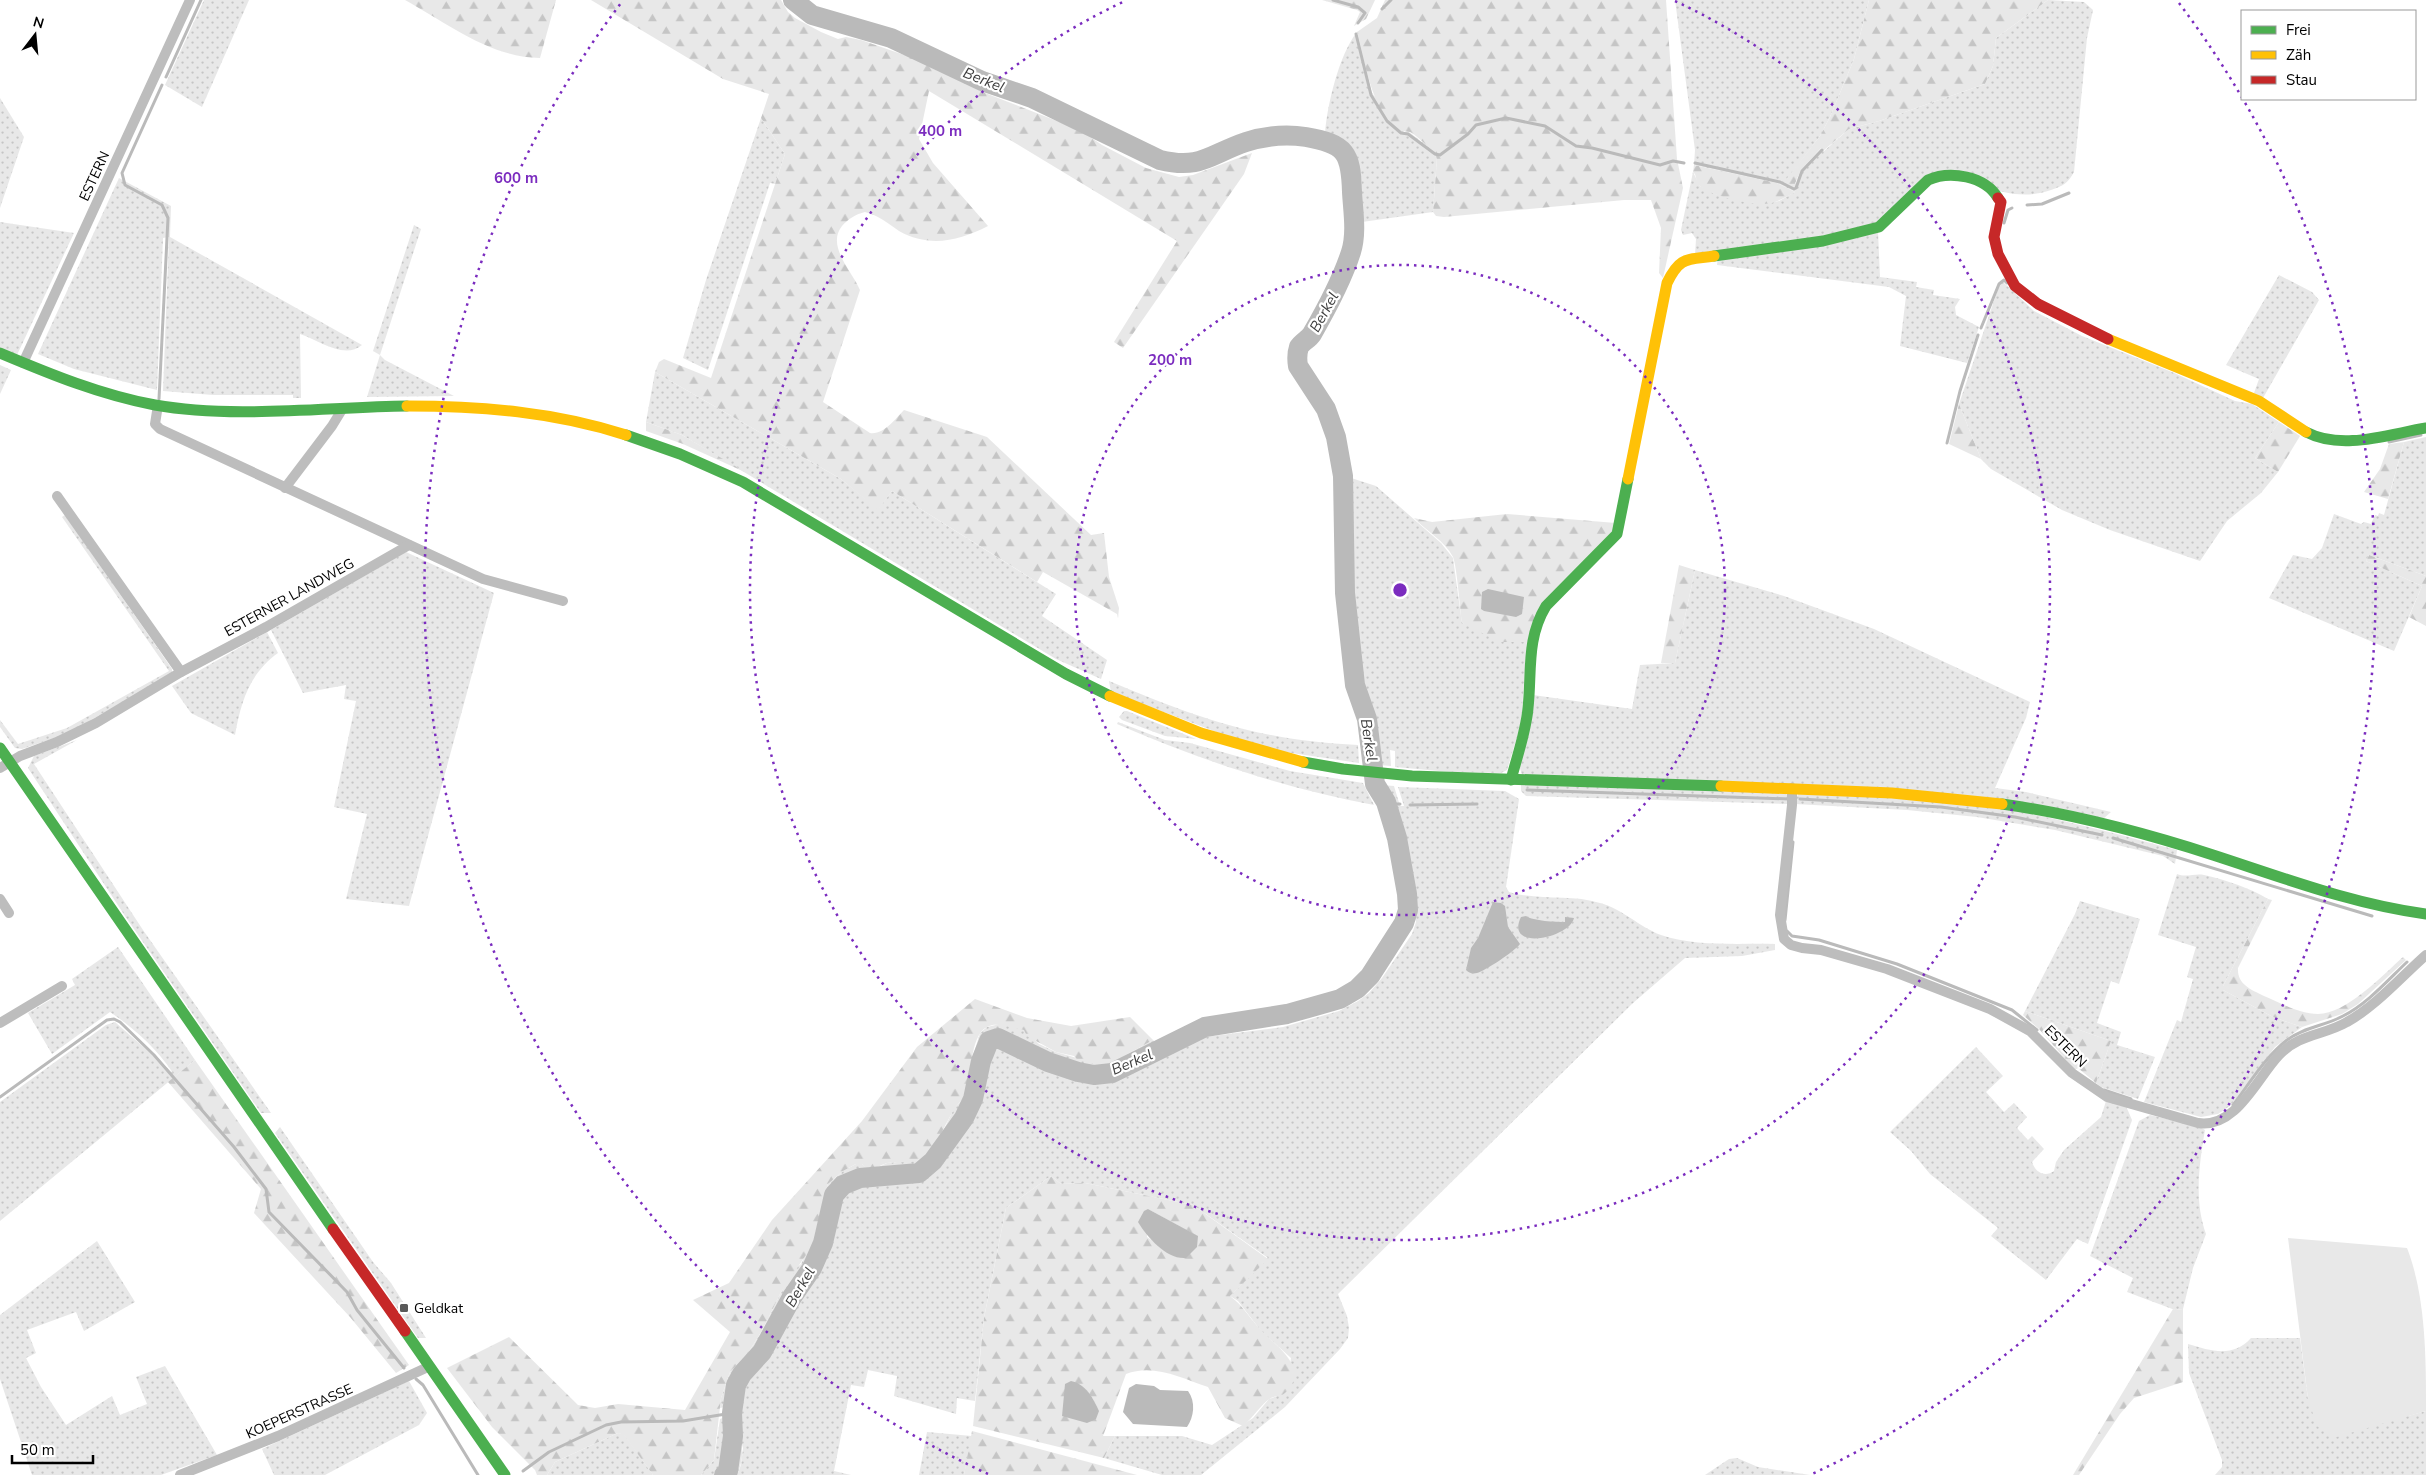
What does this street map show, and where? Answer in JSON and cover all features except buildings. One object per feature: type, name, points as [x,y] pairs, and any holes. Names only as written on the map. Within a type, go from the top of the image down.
[{"type":"street","name":"ESTERN","points":[[23,363],[190,0]]},
{"type":"street","points":[[1511,780],[1528,710],[1532,635],[1537,618],[1546,606],[1616,534],[1667,283],[1675,267],[1685,260],[1823,241],[1879,227],[1928,180],[1935,176],[1946,174],[1979,182],[1996,194],[2001,202],[1994,237],[1998,254],[2015,286],[2038,304],[2091,332],[2259,401],[2294,425],[2316,437],[2353,440],[2426,428]]},
{"type":"street","points":[[0,353],[98,391],[158,405],[233,410],[483,408],[514,411],[605,428],[676,452],[743,482],[1066,674],[1101,692],[1161,719],[1221,740],[1290,758],[1344,769],[1412,776],[1920,794],[2046,812],[2184,846],[2356,901],[2398,911],[2426,914]]},
{"type":"street","points":[[158,405],[155,424],[160,429],[483,579],[563,601]]},
{"type":"street","points":[[285,488],[332,426],[343,408]]},
{"type":"street","points":[[58,496],[181,672]]},
{"type":"street","name":"ESTERNER LANDWEG","points":[[0,768],[96,723],[181,672],[266,627],[409,545]]},
{"type":"street","points":[[0,748],[428,1367],[505,1475]]},
{"type":"street","name":"ESTERN","points":[[1792,788],[1792,805],[1780,915],[1784,939],[1802,948],[1820,950],[1887,969],[1990,1009],[2030,1031],[2076,1076],[2107,1097],[2198,1123],[2209,1125],[2228,1116],[2286,1048],[2308,1035],[2348,1022],[2374,1002],[2426,955]]},
{"type":"street","points":[[0,899],[9,913]]},
{"type":"street","points":[[0,1023],[62,986]]},
{"type":"street","name":"KOEPERSTRASSE","points":[[180,1475],[278,1436],[428,1367]]},
{"type":"green space","points":[[204,0],[249,0],[202,107],[165,85]]},
{"type":"green space","points":[[405,0],[556,0],[540,58],[504,52],[487,46]]},
{"type":"green space","points":[[591,0],[781,0],[788,12],[795,18],[821,32],[838,39],[846,37],[861,40],[913,58],[940,72],[951,74],[980,91],[1080,130],[1102,145],[1146,168],[1179,177],[1193,175],[1252,153],[1244,174],[1123,348],[1114,342],[1177,241],[929,91],[919,139],[933,163],[988,226],[955,239],[921,240],[899,231],[879,217],[865,212],[855,215],[847,221],[838,234],[837,242],[842,258],[860,290],[823,402],[870,433],[880,432],[885,429],[904,410],[987,437],[1091,535],[1104,533],[1109,577],[1119,608],[1118,618],[1117,614],[1043,572],[1037,582],[892,491],[878,510],[841,479],[655,372],[659,362],[664,359],[711,378],[785,154],[761,118],[769,94],[723,79]]},
{"type":"green space","points":[[1322,0],[1375,0],[1366,19],[1354,26],[1360,12]]},
{"type":"green space","points":[[1385,0],[1666,0],[1677,159],[1683,188],[1663,278],[1659,273],[1661,228],[1651,200],[1624,200],[1444,217],[1436,216],[1433,212],[1437,158],[1416,136],[1410,132],[1395,128],[1380,108],[1366,70],[1357,32],[1377,18]]},
{"type":"green space","points":[[1675,0],[1869,0],[1854,59],[1830,117],[1820,136],[1785,182],[1790,184],[1796,183],[1801,170],[1821,148],[1824,151],[1849,129],[1879,121],[1985,84],[1993,66],[1996,38],[2048,0],[2084,2],[2093,10],[2087,38],[2074,172],[2065,184],[2059,187],[2037,193],[2024,194],[1998,191],[1947,171],[1877,225],[1842,235],[1695,255],[1696,239],[1692,233],[1683,235],[1681,230],[1693,172],[1700,186],[1715,194],[1763,204],[1779,201],[1795,192],[1777,183],[1694,165],[1695,150]]},
{"type":"green space","points":[[1869,0],[2048,0],[1996,38],[1993,66],[1985,84],[1879,121],[1849,129],[1823,151],[1821,148],[1801,170],[1793,188],[1784,182],[1820,136],[1830,117],[1854,59]]},
{"type":"green space","points":[[1357,32],[1372,93],[1404,132],[1409,132],[1435,152],[1437,158],[1433,212],[1362,222],[1362,191],[1357,160],[1353,151],[1344,142],[1325,134],[1328,109],[1339,67]]},
{"type":"green space","points":[[0,98],[24,137],[0,208]]},
{"type":"green space","points":[[761,118],[785,154],[775,184],[770,183],[708,370],[683,358],[706,280]]},
{"type":"green space","points":[[1694,165],[1777,183],[1795,192],[1766,204],[1729,199],[1711,193],[1699,185],[1693,172]]},
{"type":"green space","points":[[119,178],[171,206],[170,237],[362,345],[355,349],[339,350],[300,334],[301,398],[293,398],[293,395],[213,395],[163,391],[169,237],[163,238],[157,390],[74,369],[38,354]]},
{"type":"green space","points":[[0,222],[74,233],[17,355],[0,348]]},
{"type":"green space","points":[[414,225],[421,229],[380,355],[373,351]]},
{"type":"green space","points":[[1878,231],[1880,277],[1917,282],[1916,287],[1934,290],[1933,295],[1960,299],[1955,307],[1956,315],[1979,327],[1967,363],[1900,346],[1906,296],[1889,287],[1717,265],[1718,257]]},
{"type":"green space","points":[[2279,275],[2312,292],[2319,300],[2263,398],[2254,393],[2259,379],[2226,365]]},
{"type":"green space","points":[[2003,282],[2034,311],[2082,336],[2172,372],[2235,401],[2252,404],[2279,422],[2255,458],[2278,472],[2261,493],[2227,521],[2200,561],[2110,530],[2062,510],[1991,469],[1981,459],[1959,404],[1999,286]]},
{"type":"green space","points":[[380,355],[385,360],[454,396],[367,397]]},
{"type":"green space","points":[[0,365],[11,370],[0,394]]},
{"type":"green space","points":[[655,372],[841,479],[878,509],[892,491],[1056,594],[1042,616],[1107,660],[1101,679],[1056,659],[682,435],[646,422]]},
{"type":"green space","points":[[1959,404],[1981,459],[1949,444]]},
{"type":"green space","points":[[646,422],[682,435],[747,473],[683,444],[646,431]]},
{"type":"green space","points":[[2279,422],[2300,436],[2278,472],[2255,458]]},
{"type":"green space","points":[[2426,437],[2426,576],[2369,555],[2366,561],[2422,586],[2394,651],[2269,598],[2293,555],[2312,559],[2322,548],[2334,514],[2361,524],[2364,522],[2371,524],[2375,515],[2378,516],[2379,513],[2384,515],[2404,442]]},
{"type":"green space","points":[[2404,442],[2388,499],[2364,492],[2380,469],[2389,444]]},
{"type":"green space","points":[[1348,477],[1376,486],[1441,543],[1453,558],[1462,623],[1527,642],[1521,724],[1507,770],[1501,773],[1450,772],[1395,767],[1395,751],[1390,750],[1391,766],[1379,765],[1371,703],[1359,678],[1349,582],[1348,562],[1354,536]]},
{"type":"green space","points":[[1507,514],[1616,523],[1614,532],[1575,573],[1527,642],[1500,642],[1462,623],[1453,557],[1440,541],[1414,518],[1432,522]]},
{"type":"green space","points":[[65,515],[172,669],[172,674],[66,734],[22,749],[15,748],[0,727],[0,720],[18,744],[67,728],[169,671],[62,517]]},
{"type":"green space","points":[[406,552],[494,593],[409,906],[346,899],[367,814],[334,807],[356,701],[344,699],[346,685],[303,693],[271,630]]},
{"type":"green space","points":[[2369,555],[2426,576],[2426,626],[2409,617],[2422,586],[2366,561]]},
{"type":"green space","points":[[1679,565],[1695,570],[1675,663],[1661,663]]},
{"type":"green space","points":[[1695,570],[1784,596],[1874,629],[2030,702],[2026,718],[1995,788],[2026,792],[2111,812],[2103,819],[2062,809],[1522,775],[1519,765],[1533,695],[1632,709],[1640,665],[1675,663]]},
{"type":"green space","points":[[267,632],[278,653],[268,661],[253,679],[240,711],[235,735],[191,713],[172,686]]},
{"type":"green space","points":[[1109,681],[1171,706],[1260,733],[1323,743],[1358,745],[1359,763],[1285,752],[1235,739],[1111,692]]},
{"type":"green space","points":[[1124,711],[1196,739],[1165,736],[1122,720],[1119,717]]},
{"type":"green space","points":[[1118,722],[1165,740],[1190,743],[1290,771],[1363,783],[1374,805],[1308,790],[1243,772],[1148,737],[1117,724]]},
{"type":"green space","points":[[77,740],[34,764],[143,930],[271,1113],[261,1113],[125,916],[28,768],[34,756]]},
{"type":"green space","points":[[1381,785],[1394,786],[1400,806],[1404,806],[1398,787],[1505,791],[1519,799],[1506,887],[1509,892],[1520,895],[1589,900],[1600,903],[1616,909],[1653,932],[1674,939],[1718,944],[1775,944],[1775,950],[1742,956],[1685,958],[1633,1003],[1338,1294],[1347,1316],[1349,1328],[1348,1338],[1340,1349],[1285,1407],[1201,1475],[1162,1475],[1104,1458],[1115,1436],[1182,1436],[1212,1445],[1253,1418],[1269,1399],[1285,1393],[1291,1358],[1261,1331],[1238,1301],[1230,1296],[1268,1258],[1193,1205],[1085,1183],[1061,1184],[1051,1176],[1006,1208],[984,1318],[975,1401],[957,1398],[956,1414],[894,1396],[897,1376],[868,1370],[864,1387],[851,1385],[834,1471],[851,1475],[737,1475],[741,1465],[743,1448],[735,1423],[739,1387],[765,1355],[798,1293],[816,1270],[827,1247],[839,1196],[855,1185],[873,1181],[911,1178],[933,1167],[952,1145],[975,1107],[993,1045],[998,1043],[1021,1055],[1080,1077],[1112,1078],[1197,1038],[1283,1027],[1339,1011],[1369,993],[1382,978],[1412,934],[1416,922],[1413,911],[1414,896],[1403,836],[1394,803]]},
{"type":"green space","points":[[1521,785],[1785,793],[1789,797],[1789,804],[1526,796],[1521,791]]},
{"type":"green space","points":[[1798,794],[1938,801],[2021,812],[2177,850],[2175,864],[2163,856],[2055,830],[1977,817],[1907,810],[1795,804]]},
{"type":"green space","points":[[2177,874],[2184,876],[2201,875],[2221,879],[2246,888],[2268,899],[2223,986],[2223,990],[2273,1017],[2302,1027],[2275,1047],[2231,1105],[2218,1114],[2201,1117],[2144,1102],[2177,1020],[2181,1022],[2193,979],[2187,977],[2196,947],[2158,935]]},
{"type":"green space","points":[[2268,899],[2272,900],[2238,968],[2238,974],[2242,982],[2249,988],[2284,1005],[2311,1014],[2329,1012],[2340,1008],[2364,992],[2403,957],[2406,960],[2358,1004],[2342,1014],[2302,1027],[2273,1017],[2223,990],[2223,986]]},
{"type":"green space","points":[[2080,901],[2140,919],[2119,984],[2111,981],[2097,1023],[2121,1032],[2117,1045],[2155,1057],[2138,1099],[2101,1087],[2096,1083],[2111,1041],[2025,1011]]},
{"type":"green space","points":[[118,947],[195,1060],[0,1221],[0,1102],[106,1025],[115,1022],[173,1073],[160,1055],[128,1025],[110,1012],[52,1054],[28,1013],[75,985],[72,979]]},
{"type":"green space","points":[[975,999],[1027,1018],[1071,1026],[1130,1017],[1153,1040],[1110,1064],[1100,1066],[1077,1059],[1074,1056],[1056,1052],[1027,1036],[1024,1030],[1000,1025],[987,1027],[981,1032],[974,1048],[965,1095],[952,1113],[936,1143],[925,1156],[914,1161],[887,1163],[869,1171],[862,1164],[856,1164],[843,1171],[828,1184],[812,1246],[781,1292],[763,1329],[748,1353],[730,1372],[721,1398],[714,1460],[701,1475],[653,1475],[624,1435],[618,1433],[555,1462],[547,1475],[537,1475],[535,1470],[492,1427],[447,1368],[509,1337],[578,1405],[595,1408],[618,1404],[685,1410],[730,1332],[693,1300],[729,1283],[772,1220],[862,1121],[917,1047]]},
{"type":"green space","points":[[2025,1011],[2111,1041],[2096,1083],[2078,1068],[2075,1070],[2039,1029],[2023,1015]]},
{"type":"green space","points":[[1000,1024],[1025,1030],[1039,1044],[1056,1052],[1098,1064],[1110,1064],[1153,1040],[1159,1045],[1117,1067],[1098,1071],[1054,1060],[999,1034],[987,1038],[980,1051],[972,1092],[966,1107],[933,1157],[912,1170],[852,1176],[833,1191],[819,1244],[809,1266],[793,1287],[758,1351],[738,1372],[732,1384],[729,1406],[720,1408],[721,1398],[730,1372],[748,1353],[763,1329],[794,1269],[801,1264],[817,1230],[828,1184],[843,1171],[856,1164],[862,1164],[870,1171],[887,1163],[918,1160],[940,1138],[954,1108],[965,1097],[969,1069],[980,1033],[987,1027]]},
{"type":"green space","points":[[1976,1047],[2003,1076],[1986,1092],[2004,1112],[2014,1103],[2027,1117],[2017,1128],[2028,1140],[2032,1136],[2044,1149],[2032,1162],[2035,1169],[2041,1173],[2047,1174],[2054,1171],[2056,1162],[2064,1150],[2101,1117],[2106,1101],[2126,1106],[2132,1120],[2088,1244],[2077,1239],[2046,1280],[1991,1236],[1998,1228],[1930,1174],[1911,1151],[1890,1132]]},
{"type":"green space","points":[[195,1060],[409,1365],[396,1373],[350,1317],[254,1213],[261,1189],[168,1082]]},
{"type":"green space","points":[[2150,1115],[2200,1127],[2205,1130],[2201,1156],[2199,1196],[2202,1221],[2206,1234],[2193,1268],[2183,1309],[2175,1310],[2127,1292],[2133,1278],[2090,1256],[2139,1121]]},
{"type":"green space","points":[[280,1127],[373,1262],[391,1283],[426,1338],[418,1338],[275,1133]]},
{"type":"green space","points":[[1051,1176],[1061,1184],[1085,1183],[1193,1205],[1268,1259],[1230,1296],[1290,1360],[1294,1376],[1292,1384],[1284,1394],[1273,1397],[1260,1407],[1243,1426],[1225,1418],[1208,1387],[1178,1376],[1157,1371],[1136,1371],[1126,1374],[1103,1436],[1115,1436],[1104,1458],[973,1426],[984,1318],[1006,1208]],"holes":[[[1148,1209],[1197,1236],[1158,1244],[1147,1237]],[[1071,1382],[1085,1389],[1099,1411]]]},
{"type":"green space","points":[[2288,1238],[2407,1248],[2418,1287],[2424,1328],[2426,1411],[2333,1438],[2317,1426],[2308,1399]]},
{"type":"green space","points":[[97,1241],[135,1302],[84,1331],[76,1312],[27,1330],[36,1353],[26,1358],[41,1387],[66,1425],[112,1396],[120,1415],[147,1404],[136,1377],[165,1366],[217,1455],[161,1475],[32,1475],[0,1379],[0,1315]]},
{"type":"green space","points":[[2173,1309],[2183,1309],[2183,1382],[2134,1398],[2120,1414],[2079,1475],[2073,1475]]},
{"type":"green space","points":[[2251,1338],[2300,1338],[2308,1399],[2408,1416],[2426,1411],[2426,1475],[2215,1475],[2222,1467],[2222,1460],[2189,1373],[2188,1344],[2205,1349],[2229,1351],[2244,1344]]},
{"type":"green space","points":[[409,1381],[427,1413],[419,1425],[325,1475],[274,1475],[262,1449]]},
{"type":"green space","points":[[725,1417],[728,1435],[723,1467],[716,1475],[701,1475],[714,1460],[720,1419]]},
{"type":"green space","points":[[972,1431],[1137,1475],[964,1475]]},
{"type":"green space","points":[[927,1432],[972,1436],[964,1475],[919,1475]]},
{"type":"green space","points":[[618,1433],[624,1434],[653,1475],[547,1475],[555,1462]]},
{"type":"green space","points":[[740,1439],[742,1457],[740,1466],[737,1475],[730,1475]]},
{"type":"green space","points":[[1737,1458],[1758,1467],[1810,1475],[1705,1475],[1729,1459]]},
{"type":"shaded area","points":[[1488,589],[1524,597],[1522,614],[1516,617],[1481,609],[1482,592]]},
{"type":"shaded area","points":[[1493,902],[1501,903],[1505,906],[1508,927],[1520,944],[1486,969],[1477,973],[1471,973],[1466,970],[1471,948],[1478,938]]},
{"type":"shaded area","points":[[1526,916],[1556,922],[1565,922],[1565,917],[1574,918],[1570,925],[1551,936],[1529,938],[1522,935],[1518,928],[1521,917]]},
{"type":"shaded area","points":[[1148,1209],[1198,1236],[1197,1247],[1186,1258],[1179,1258],[1165,1251],[1147,1234],[1138,1222],[1144,1211]]},
{"type":"shaded area","points":[[1071,1381],[1085,1388],[1091,1397],[1099,1411],[1096,1419],[1087,1423],[1062,1416],[1065,1384]]},
{"type":"shaded area","points":[[1136,1384],[1154,1386],[1160,1390],[1188,1391],[1191,1395],[1193,1409],[1187,1427],[1133,1424],[1123,1412],[1129,1388]]},
{"type":"waterway","points":[[166,77],[201,0]]},
{"type":"waterway","name":"Berkel","points":[[724,1475],[728,1471],[733,1436],[732,1413],[736,1385],[742,1374],[762,1352],[792,1297],[812,1268],[823,1243],[834,1195],[843,1185],[860,1178],[919,1173],[933,1161],[964,1118],[973,1099],[981,1061],[989,1041],[998,1038],[1048,1062],[1078,1072],[1094,1075],[1112,1073],[1205,1027],[1287,1014],[1340,999],[1357,989],[1370,976],[1404,923],[1408,910],[1397,838],[1386,802],[1375,784],[1367,719],[1355,685],[1345,593],[1343,476],[1336,437],[1326,409],[1298,366],[1297,361],[1299,347],[1312,334],[1329,304],[1353,245],[1354,222],[1350,168],[1344,153],[1338,147],[1319,140],[1299,136],[1276,136],[1246,142],[1196,162],[1174,163],[1160,160],[1032,98],[982,81],[891,38],[812,15],[793,0]]},
{"type":"waterway","points":[[1333,0],[1358,7],[1365,13],[1358,23]]},
{"type":"waterway","points":[[1382,9],[1391,0]]},
{"type":"waterway","points":[[1356,34],[1371,95],[1387,121],[1401,133],[1408,134],[1435,154],[1440,155],[1468,134],[1476,125],[1506,118],[1545,126],[1576,146],[1592,148],[1660,165],[1673,161],[1684,163]]},
{"type":"waterway","points":[[159,399],[168,218],[162,205],[125,185],[122,173],[162,85]]},
{"type":"waterway","points":[[1695,163],[1780,182],[1794,189],[1802,171],[1822,150]]},
{"type":"waterway","points":[[2027,205],[2042,204],[2069,193]]},
{"type":"waterway","points":[[2004,223],[2008,210],[2012,208]]},
{"type":"waterway","points":[[1981,328],[1999,284],[2004,280],[2007,283]]},
{"type":"waterway","points":[[1947,443],[1960,391],[1978,335]]},
{"type":"waterway","points":[[2389,442],[2421,435]]},
{"type":"waterway","points":[[1527,790],[1789,799]]},
{"type":"waterway","points":[[1800,799],[1941,807],[2015,817],[2102,835]]},
{"type":"waterway","points":[[1387,804],[1400,804]]},
{"type":"waterway","points":[[1410,805],[1477,804]]},
{"type":"waterway","points":[[2113,838],[2372,916]]},
{"type":"waterway","points":[[1785,920],[1793,842]]},
{"type":"waterway","points":[[1787,931],[1792,936],[1819,940],[1897,964],[2012,1010],[2037,1030]]},
{"type":"waterway","points":[[2233,1105],[2265,1062],[2287,1040],[2300,1032],[2352,1011],[2376,992],[2407,962]]},
{"type":"waterway","points":[[0,1097],[107,1020],[114,1019],[120,1022],[154,1055],[234,1147],[266,1189],[269,1212],[347,1292],[357,1310],[404,1368]]},
{"type":"waterway","points":[[2104,1090],[2131,1099]]},
{"type":"waterway","points":[[416,1379],[423,1385],[478,1475]]},
{"type":"waterway","points":[[523,1471],[549,1452],[606,1425],[621,1422],[683,1421],[732,1413]]},
{"type":"traffic: fast","points":[[1714,256],[1823,241],[1879,227],[1928,180],[1937,177],[1956,176],[1976,180],[1992,190],[1998,198]]},
{"type":"traffic: fast","points":[[0,353],[95,390],[135,401],[185,409],[248,412],[407,406]]},
{"type":"traffic: fast","points":[[2306,432],[2320,438],[2350,441],[2426,428]]},
{"type":"traffic: fast","points":[[626,435],[680,454],[743,482],[1066,674],[1110,696]]},
{"type":"traffic: fast","points":[[1511,780],[1527,717],[1531,656],[1535,631],[1540,618],[1546,606],[1617,534],[1628,479]]},
{"type":"traffic: fast","points":[[0,748],[333,1229]]},
{"type":"traffic: fast","points":[[1303,762],[1343,769],[1412,776],[1721,786]]},
{"type":"traffic: fast","points":[[2002,804],[2056,813],[2135,832],[2345,897],[2399,910],[2426,914]]},
{"type":"traffic: fast","points":[[405,1331],[505,1475]]},
{"type":"traffic: slow","points":[[1628,479],[1667,283],[1676,268],[1685,261],[1714,256]]},
{"type":"traffic: slow","points":[[2108,339],[2259,401],[2306,432]]},
{"type":"traffic: slow","points":[[407,406],[463,407],[518,412],[572,421],[626,435]]},
{"type":"traffic: slow","points":[[1110,696],[1201,733],[1303,762]]},
{"type":"traffic: slow","points":[[1721,786],[1892,793],[2002,804]]},
{"type":"traffic: jam","points":[[1998,198],[2001,202],[1994,237],[1998,254],[2015,286],[2038,304],[2108,339]]},
{"type":"traffic: jam","points":[[333,1229],[405,1331]]},
{"type":"place","name":"Geldkat","points":[[404,1308]]}]
